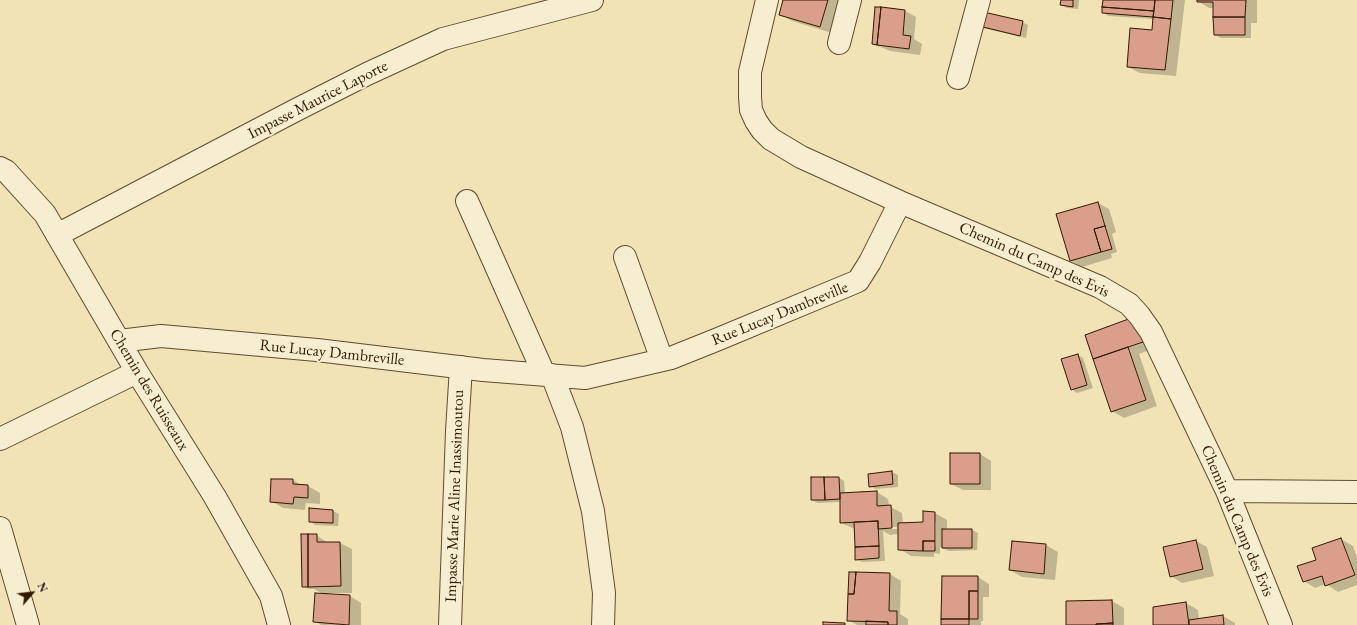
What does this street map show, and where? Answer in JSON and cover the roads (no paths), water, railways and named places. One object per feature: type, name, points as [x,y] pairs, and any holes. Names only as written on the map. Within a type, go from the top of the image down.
[{"type":"street","name":"Impasse Maurice Laporte","points":[[57,235],[296,110],[367,74],[443,39],[592,0]]},
{"type":"street","name":"Chemin du Camp des Evis","points":[[767,0],[750,72],[751,110],[762,130],[771,138],[800,157],[900,202],[1100,287],[1129,304],[1139,315],[1151,332],[1227,491],[1281,625]]},
{"type":"street","points":[[839,43],[850,0]]},
{"type":"street","points":[[958,78],[979,0]]},
{"type":"street","name":"Chemin des Ruisseaux","points":[[0,168],[6,171],[45,214],[137,372],[215,498],[271,596],[278,625]]},
{"type":"street","points":[[467,201],[572,427],[593,510],[604,593],[603,625]]},
{"type":"street","name":"Rue Lucay Dambreville","points":[[119,341],[161,336],[317,350],[461,367],[585,378],[671,358],[858,281],[870,262],[900,202]]},
{"type":"street","points":[[625,257],[662,360]]},
{"type":"street","name":"Impasse Marie Aline Inassimoutou","points":[[450,625],[457,431],[461,367]]},
{"type":"street","points":[[0,440],[137,372]]},
{"type":"street","points":[[1227,491],[1357,492]]},
{"type":"street","points":[[0,528],[28,625]]}]
